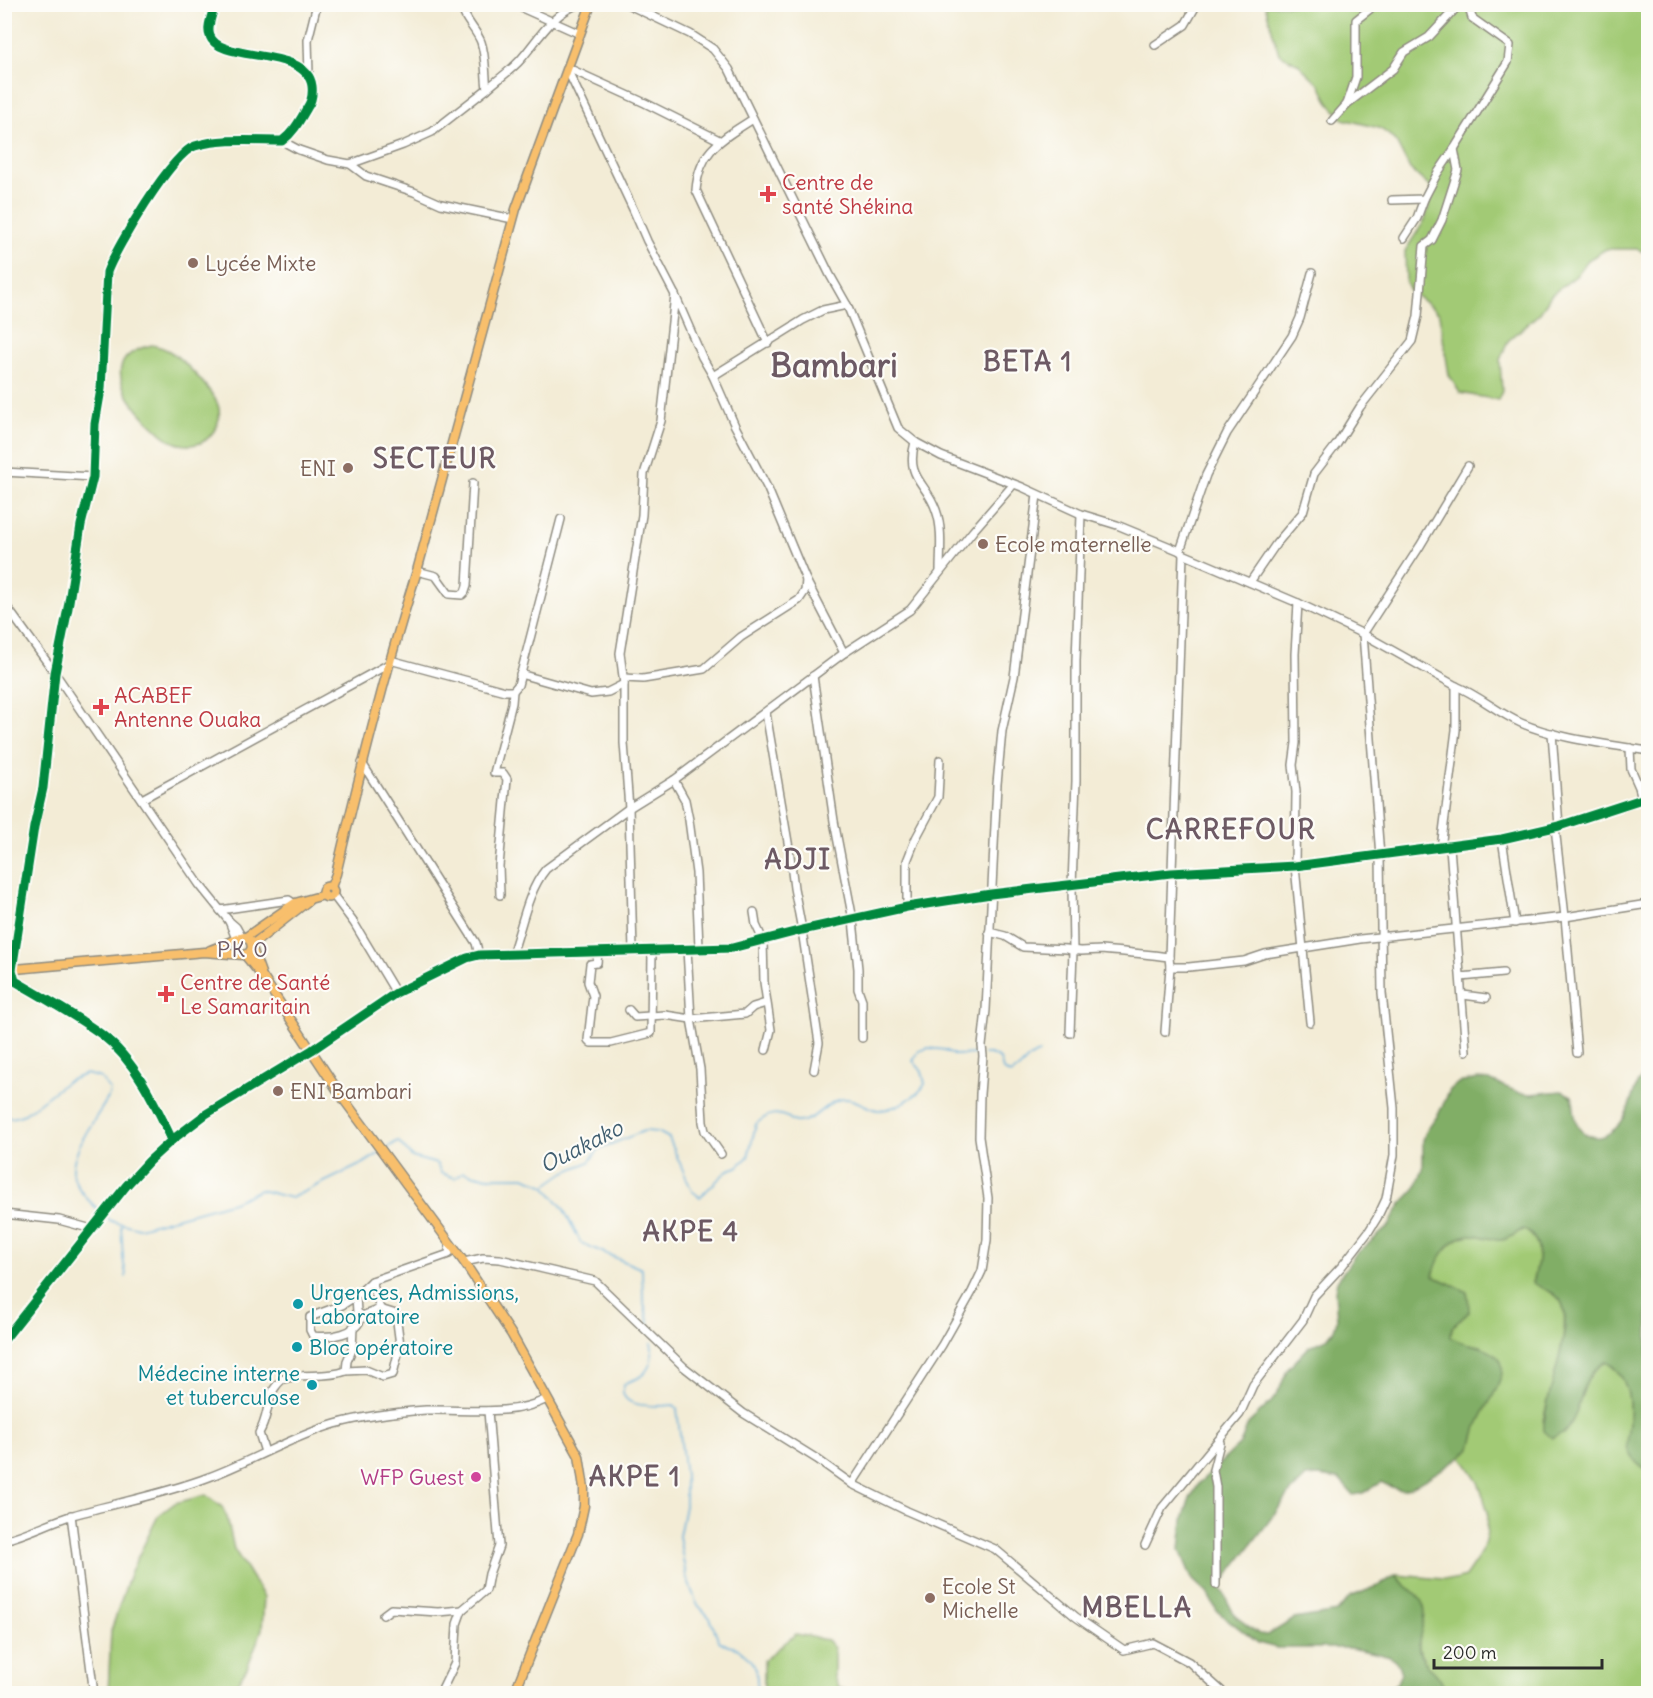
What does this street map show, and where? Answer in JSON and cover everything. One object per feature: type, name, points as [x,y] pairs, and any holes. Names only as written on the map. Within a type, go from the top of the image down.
[{"type":"main road","points":[[204,952],[239,938],[296,906],[329,892],[336,874],[389,662],[417,571],[513,219],[591,4]]},
{"type":"main road","points":[[8,970],[204,952],[242,955],[281,916]]},
{"type":"main road","points":[[239,938],[252,947],[262,976]]},
{"type":"main road","points":[[239,938],[234,950],[262,976],[342,1097],[464,1262],[512,1335],[579,1456],[584,1488],[584,1506],[579,1534],[514,1694]]},
{"type":"street","points":[[215,4],[209,27],[210,37],[214,42],[231,50],[288,62],[309,75]]},
{"type":"street","points":[[282,141],[291,134],[313,100],[309,75],[308,40],[317,4]]},
{"type":"street","points":[[460,4],[480,40],[487,89]]},
{"type":"street","points":[[513,4],[580,34]]},
{"type":"street","points":[[350,164],[432,132],[520,60],[561,13],[579,4]]},
{"type":"street","points":[[627,4],[690,34],[713,49],[729,69],[847,305],[898,428],[915,442],[940,456],[1082,514],[1117,525],[1298,603],[1363,634],[1472,693],[1520,723],[1552,733],[1648,752]]},
{"type":"street","points":[[1155,45],[1185,25],[1197,4]]},
{"type":"street","points":[[1347,104],[1356,77],[1356,20],[1370,9],[1370,4]]},
{"type":"street","points":[[1332,121],[1347,104],[1393,69],[1404,52],[1429,37],[1456,6],[1468,5],[1472,18],[1510,45],[1508,62],[1437,174],[1417,218],[1404,238]]},
{"type":"street","points":[[568,69],[645,103],[719,140]]},
{"type":"street","points":[[568,69],[702,357],[768,489],[806,580],[844,653]]},
{"type":"street","points":[[753,119],[719,140],[702,162],[697,173],[696,190],[768,343]]},
{"type":"street","points":[[172,1140],[154,1101],[124,1057],[102,1035],[15,981],[8,970],[43,788],[55,673],[81,525],[93,477],[95,424],[101,389],[106,272],[113,256],[165,174],[193,146],[209,143],[282,141],[299,150],[328,160],[350,164],[366,176],[441,204],[513,219]]},
{"type":"street","points":[[1250,582],[1276,544],[1303,512],[1314,474],[1337,444],[1360,407],[1412,341],[1418,316],[1424,246],[1432,240],[1442,220],[1458,170],[1454,149]]},
{"type":"street","points":[[1392,200],[1424,199]]},
{"type":"street","points":[[1165,1032],[1170,967],[1182,553],[1206,475],[1222,443],[1292,336],[1300,318],[1312,273]]},
{"type":"street","points":[[633,951],[629,808],[624,743],[624,681],[620,653],[642,515],[645,474],[661,421],[675,296]]},
{"type":"street","points":[[713,376],[802,321],[823,310],[847,305]]},
{"type":"street","points":[[915,442],[913,472],[937,511],[940,529],[940,571]]},
{"type":"street","points":[[1145,1545],[1162,1508],[1221,1440],[1240,1414],[1253,1385],[1303,1320],[1314,1296],[1328,1283],[1369,1231],[1386,1199],[1393,1163],[1395,1132],[1383,993],[1380,856],[1363,634],[1468,466]]},
{"type":"street","points":[[4,472],[93,477]]},
{"type":"street","points":[[417,571],[436,576],[449,594],[462,595],[465,592],[473,483]]},
{"type":"street","points":[[512,954],[539,878],[555,862],[629,808],[674,780],[844,653],[909,610],[1013,485]]},
{"type":"street","points":[[852,1484],[942,1344],[982,1271],[987,1240],[988,1198],[979,1137],[997,784],[1002,731],[1014,677],[1037,495]]},
{"type":"street","points":[[1070,1034],[1076,781],[1076,649],[1082,514]]},
{"type":"street","points":[[500,895],[499,866],[507,779],[503,773],[494,773],[513,691],[518,685],[561,519]]},
{"type":"street","points":[[520,674],[591,694],[608,692],[624,681],[704,669],[741,637],[799,600],[805,591],[806,580]]},
{"type":"street","points":[[4,603],[55,673],[199,884],[236,927],[239,938]]},
{"type":"street","points":[[1298,603],[1295,654],[1296,743],[1293,765],[1296,792],[1295,866],[1310,1022]]},
{"type":"street","points":[[142,799],[389,662],[505,692],[513,691]]},
{"type":"street","points":[[813,676],[834,821],[853,920],[858,989],[862,1000],[862,1038]]},
{"type":"street","points":[[1441,848],[1456,730],[1456,686]]},
{"type":"street","points":[[766,713],[819,1043],[814,1070]]},
{"type":"street","points":[[1552,733],[1557,826],[1577,1053]]},
{"type":"street","points":[[4,1340],[142,1169],[172,1140],[206,1114],[312,1050],[396,993],[467,958],[479,955],[732,948],[907,907],[991,894],[1171,873],[1295,866],[1502,839],[1557,826],[1645,798],[1631,769],[1630,748]]},
{"type":"street","points":[[907,907],[907,861],[916,838],[938,797],[940,760]]},
{"type":"street","points":[[362,763],[476,943],[479,955]]},
{"type":"street","points":[[674,780],[685,800],[689,820],[696,873],[699,948]]},
{"type":"street","points":[[1502,839],[1515,923]]},
{"type":"street","points":[[1450,847],[1466,1051]]},
{"type":"street","points":[[329,892],[354,923],[396,993]]},
{"type":"street","points":[[220,910],[279,900],[290,900],[296,906]]},
{"type":"street","points":[[1170,967],[1189,968],[1244,961],[1265,954],[1302,948],[1565,917],[1648,904]]},
{"type":"street","points":[[754,912],[756,925],[763,940],[766,1003],[771,1030],[765,1050]]},
{"type":"street","points":[[989,932],[1005,936],[1023,947],[1073,951],[1098,950],[1169,957]]},
{"type":"street","points":[[687,949],[691,1019],[700,1070],[703,1122],[705,1131],[721,1154]]},
{"type":"street","points":[[598,952],[597,963],[590,964],[588,974],[593,996],[589,1043],[611,1043],[651,1033],[652,951]]},
{"type":"street","points":[[1461,978],[1492,970],[1503,974]]},
{"type":"street","points":[[1462,995],[1486,998]]},
{"type":"street","points":[[629,1010],[635,1017],[665,1015],[691,1019],[745,1014],[766,1003]]},
{"type":"street","points":[[4,1214],[59,1220],[92,1229]]},
{"type":"street","points":[[265,1452],[259,1433],[266,1420],[266,1408],[277,1384],[283,1379],[323,1377],[346,1371],[366,1370],[383,1377],[393,1374],[400,1345],[396,1314],[381,1309],[362,1316],[353,1327],[337,1336],[313,1336],[310,1330],[310,1317],[342,1305],[357,1296],[372,1281],[449,1254],[450,1243]]},
{"type":"street","points":[[464,1262],[483,1258],[500,1259],[596,1281],[684,1367],[743,1413],[817,1459],[852,1484],[884,1501],[995,1549],[1076,1617],[1124,1650],[1153,1643],[1189,1662],[1225,1694]]},
{"type":"street","points":[[372,1281],[381,1309]]},
{"type":"street","points":[[357,1296],[357,1311],[362,1316]]},
{"type":"street","points":[[346,1371],[352,1350],[353,1327]]},
{"type":"street","points":[[4,1540],[71,1515],[144,1499],[207,1478],[335,1424],[424,1410],[488,1411],[531,1407],[547,1399]]},
{"type":"street","points":[[440,1694],[455,1663],[458,1624],[462,1610],[486,1590],[499,1546],[488,1411]]},
{"type":"street","points":[[1216,1585],[1216,1487],[1213,1470],[1221,1440]]},
{"type":"street","points":[[71,1515],[94,1694]]},
{"type":"street","points":[[383,1615],[391,1609],[438,1612],[462,1610]]},
{"type":"green space","points":[[1265,5],[1648,5],[1648,254],[1637,249],[1606,249],[1588,260],[1576,276],[1551,295],[1540,313],[1508,341],[1500,360],[1502,391],[1498,400],[1460,393],[1449,375],[1439,313],[1410,291],[1406,282],[1405,251],[1425,220],[1433,190],[1410,169],[1396,142],[1388,134],[1379,128],[1343,119],[1329,103],[1320,85],[1297,63],[1279,54]]},
{"type":"green space","points":[[152,345],[163,348],[187,365],[215,399],[219,408],[217,425],[211,435],[202,442],[185,445],[167,438],[139,412],[131,401],[121,378],[121,368],[126,358]]},
{"type":"green space","points":[[1648,1072],[1648,1264],[1645,1276],[1648,1304],[1648,1471],[1635,1461],[1628,1451],[1628,1397],[1619,1374],[1606,1362],[1588,1379],[1576,1413],[1564,1432],[1552,1438],[1544,1431],[1548,1400],[1565,1326],[1564,1311],[1560,1300],[1551,1292],[1533,1283],[1538,1253],[1535,1240],[1523,1229],[1502,1240],[1473,1235],[1458,1238],[1442,1255],[1433,1276],[1468,1292],[1469,1312],[1452,1327],[1451,1337],[1463,1343],[1490,1350],[1502,1364],[1499,1384],[1480,1421],[1471,1447],[1437,1472],[1403,1490],[1381,1482],[1363,1493],[1353,1495],[1339,1479],[1306,1477],[1291,1492],[1220,1586],[1235,1616],[1259,1634],[1268,1635],[1294,1619],[1337,1612],[1350,1597],[1380,1585],[1396,1575],[1422,1602],[1425,1612],[1419,1650],[1424,1661],[1440,1679],[1445,1693],[1382,1693],[1397,1683],[1401,1673],[1398,1664],[1390,1657],[1380,1654],[1350,1648],[1277,1648],[1258,1643],[1217,1611],[1207,1593],[1192,1579],[1180,1550],[1183,1520],[1189,1500],[1200,1482],[1240,1444],[1248,1424],[1279,1391],[1287,1370],[1309,1347],[1327,1339],[1334,1330],[1337,1320],[1335,1291],[1337,1281],[1355,1255],[1389,1226],[1400,1205],[1415,1189],[1423,1170],[1423,1140],[1450,1090],[1458,1083],[1478,1079],[1489,1080],[1520,1093],[1562,1091],[1572,1096],[1576,1121],[1581,1130],[1588,1135],[1599,1137],[1608,1134],[1619,1125],[1628,1109],[1637,1084]]},
{"type":"green space","points":[[1523,1229],[1530,1234],[1538,1246],[1538,1260],[1533,1283],[1557,1297],[1564,1310],[1563,1340],[1543,1421],[1563,1434],[1570,1425],[1590,1376],[1606,1362],[1623,1378],[1627,1389],[1629,1412],[1627,1447],[1648,1471],[1648,1693],[1445,1693],[1440,1679],[1420,1653],[1419,1640],[1424,1618],[1396,1575],[1455,1580],[1465,1577],[1482,1552],[1487,1532],[1488,1512],[1478,1481],[1461,1456],[1471,1448],[1477,1425],[1496,1388],[1480,1346],[1459,1343],[1451,1337],[1452,1327],[1469,1312],[1458,1287],[1433,1277],[1441,1256],[1458,1239],[1473,1235],[1502,1240]]},
{"type":"green space","points":[[206,1495],[222,1507],[227,1517],[234,1549],[264,1597],[262,1629],[247,1668],[236,1685],[226,1693],[108,1693],[111,1631],[131,1571],[158,1516],[175,1503]]},
{"type":"green space","points":[[796,1634],[827,1640],[834,1648],[834,1678],[839,1688],[854,1693],[761,1693],[764,1690],[764,1660]]},
{"type":"waterway","name":"Ouakako","points":[[384,1150],[398,1141],[412,1157],[437,1164],[441,1173],[455,1178],[463,1172],[484,1177],[525,1177],[545,1186],[565,1172],[589,1162],[599,1149],[644,1131],[658,1132],[669,1138],[692,1191],[700,1197],[728,1170],[737,1167],[748,1157],[756,1124],[768,1116],[775,1114],[795,1122],[803,1122],[833,1102],[844,1099],[884,1110],[911,1098],[925,1084],[922,1071],[913,1061],[919,1051],[928,1048],[945,1050],[954,1055],[979,1054]]},
{"type":"waterway","name":"Ouakako","points":[[984,1054],[1000,1059],[1003,1070],[1010,1074],[1039,1053]]},
{"type":"waterway","name":"Ouakako","points":[[4,1113],[12,1118],[25,1114],[66,1082],[86,1074],[101,1078],[110,1090],[108,1098],[80,1144],[73,1163],[73,1172],[76,1184],[102,1213]]},
{"type":"waterway","name":"Ouakako","points":[[105,1216],[111,1221],[139,1228],[233,1202],[260,1190],[291,1198],[380,1153]]},
{"type":"waterway","points":[[545,1186],[563,1208],[581,1243],[642,1269],[643,1298],[650,1330]]},
{"type":"waterway","points":[[121,1226],[126,1277]]},
{"type":"waterway","points":[[651,1343],[652,1358],[649,1367],[642,1375],[624,1384],[623,1392],[626,1398],[640,1405],[673,1405],[677,1409],[685,1476],[685,1506],[679,1536],[686,1576],[697,1604],[710,1618],[719,1641],[737,1648],[752,1661],[757,1680],[755,1694]]},
{"type":"cycle path","points":[[172,1140],[159,1111],[124,1056],[101,1034],[81,1020],[15,981],[12,970],[34,827],[43,788],[55,673],[81,525],[93,477],[95,424],[101,389],[107,272],[121,243],[146,203],[159,183],[185,152],[205,143],[238,140],[282,141],[296,126],[312,98],[312,86],[307,73],[295,65],[229,50],[217,44],[209,32],[215,4]]},
{"type":"cycle path","points":[[4,1340],[126,1186],[172,1140],[206,1114],[312,1050],[396,993],[467,958],[479,955],[732,948],[907,907],[991,894],[1171,873],[1295,866],[1502,839],[1559,826],[1648,797]]},
{"type":"place","name":"Centre de santé Shékina","points":[[768,194]]},
{"type":"place","name":"Lycée Mixte","points":[[193,263]]},
{"type":"place","name":"ENI","points":[[348,468]]},
{"type":"place","name":"Ecole maternelle","points":[[983,544]]},
{"type":"place","name":"ACABEF Antenne Ouaka","points":[[101,707]]},
{"type":"place","name":"Centre de Santé Le Samaritain","points":[[166,994]]},
{"type":"place","name":"ENI Bambari","points":[[278,1091]]},
{"type":"place","name":"Urgences, Admissions, Laboratoire","points":[[298,1304]]},
{"type":"place","name":"Bloc opératoire","points":[[297,1347]]},
{"type":"place","name":"Médecine interne et tuberculose","points":[[312,1385]]},
{"type":"place","name":"WFP Guest","points":[[476,1477]]},
{"type":"place","name":"Ecole St Michelle","points":[[930,1598]]},
{"type":"district","name":"BETA 1","points":[[1028,361]]},
{"type":"district","name":"Bambari","points":[[834,365]]},
{"type":"district","name":"SECTEUR","points":[[435,458]]},
{"type":"district","name":"CARREFOUR","points":[[1231,829]]},
{"type":"district","name":"ADJI","points":[[798,859]]},
{"type":"district","name":"PK 0","points":[[243,949]]},
{"type":"district","name":"AKPE 4","points":[[691,1231]]},
{"type":"district","name":"AKPE 1","points":[[635,1476]]},
{"type":"district","name":"MBELLA","points":[[1137,1607]]}]
